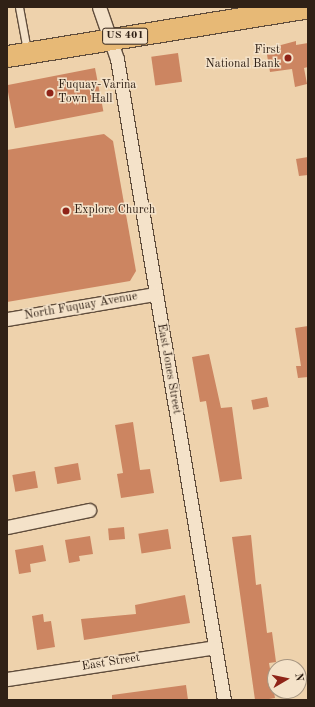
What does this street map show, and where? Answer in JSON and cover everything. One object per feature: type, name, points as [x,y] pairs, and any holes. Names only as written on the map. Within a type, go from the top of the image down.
[{"type":"main road","name":"US 401","points":[[7,56],[261,11],[308,7]]},
{"type":"street","name":"East Jones Street","points":[[99,7],[117,59],[155,294],[224,700]]},
{"type":"street","name":"North Fuquay Avenue","points":[[7,319],[155,294]]},
{"type":"street","points":[[7,527],[89,510]]},
{"type":"street","name":"East Street","points":[[7,679],[215,647]]},
{"type":"lane","points":[[19,7],[27,52]]},
{"type":"building","name":"First National Bank","points":[[296,41],[296,45],[308,43],[308,67],[304,68],[307,84],[295,87],[292,69],[270,72],[266,49]]},
{"type":"building","points":[[178,53],[182,82],[155,85],[151,57]]},
{"type":"building","points":[[95,68],[103,111],[15,128],[7,85]]},
{"type":"building","name":"Explore Church","points":[[104,134],[113,141],[136,271],[130,281],[7,302],[7,150]]},
{"type":"building","points":[[308,157],[308,175],[299,176],[296,159]]},
{"type":"building","points":[[308,326],[308,377],[298,378],[296,366],[301,366],[295,328]]},
{"type":"building","points":[[209,354],[221,408],[232,407],[242,479],[220,482],[206,401],[200,402],[192,357]]},
{"type":"building","points":[[267,397],[269,407],[253,410],[251,400]]},
{"type":"building","points":[[133,422],[140,470],[150,469],[154,493],[121,498],[117,474],[123,473],[115,425]]},
{"type":"building","points":[[78,463],[81,480],[57,484],[54,467]]},
{"type":"building","points":[[35,471],[38,488],[15,492],[12,475]]},
{"type":"building","points":[[124,527],[125,539],[109,540],[108,528]]},
{"type":"building","points":[[168,529],[171,549],[141,553],[138,534]]},
{"type":"building","points":[[251,535],[256,585],[261,584],[267,633],[272,632],[276,659],[267,659],[267,699],[269,699],[255,700],[232,537]]},
{"type":"building","points":[[90,536],[93,554],[79,556],[80,561],[69,563],[65,540]]},
{"type":"building","points":[[43,545],[46,561],[30,564],[31,572],[19,574],[15,550]]},
{"type":"building","points":[[185,595],[190,623],[84,640],[81,619],[136,614],[135,605]]},
{"type":"building","points":[[43,614],[44,622],[51,621],[55,647],[37,650],[32,616]]},
{"type":"building","points":[[186,685],[188,700],[112,700],[112,695]]},
{"type":"place","name":"First National Bank","points":[[288,58]]},
{"type":"place","name":"Fuquay-Varina Town Hall","points":[[50,93]]},
{"type":"place","name":"Explore Church","points":[[66,211]]}]
